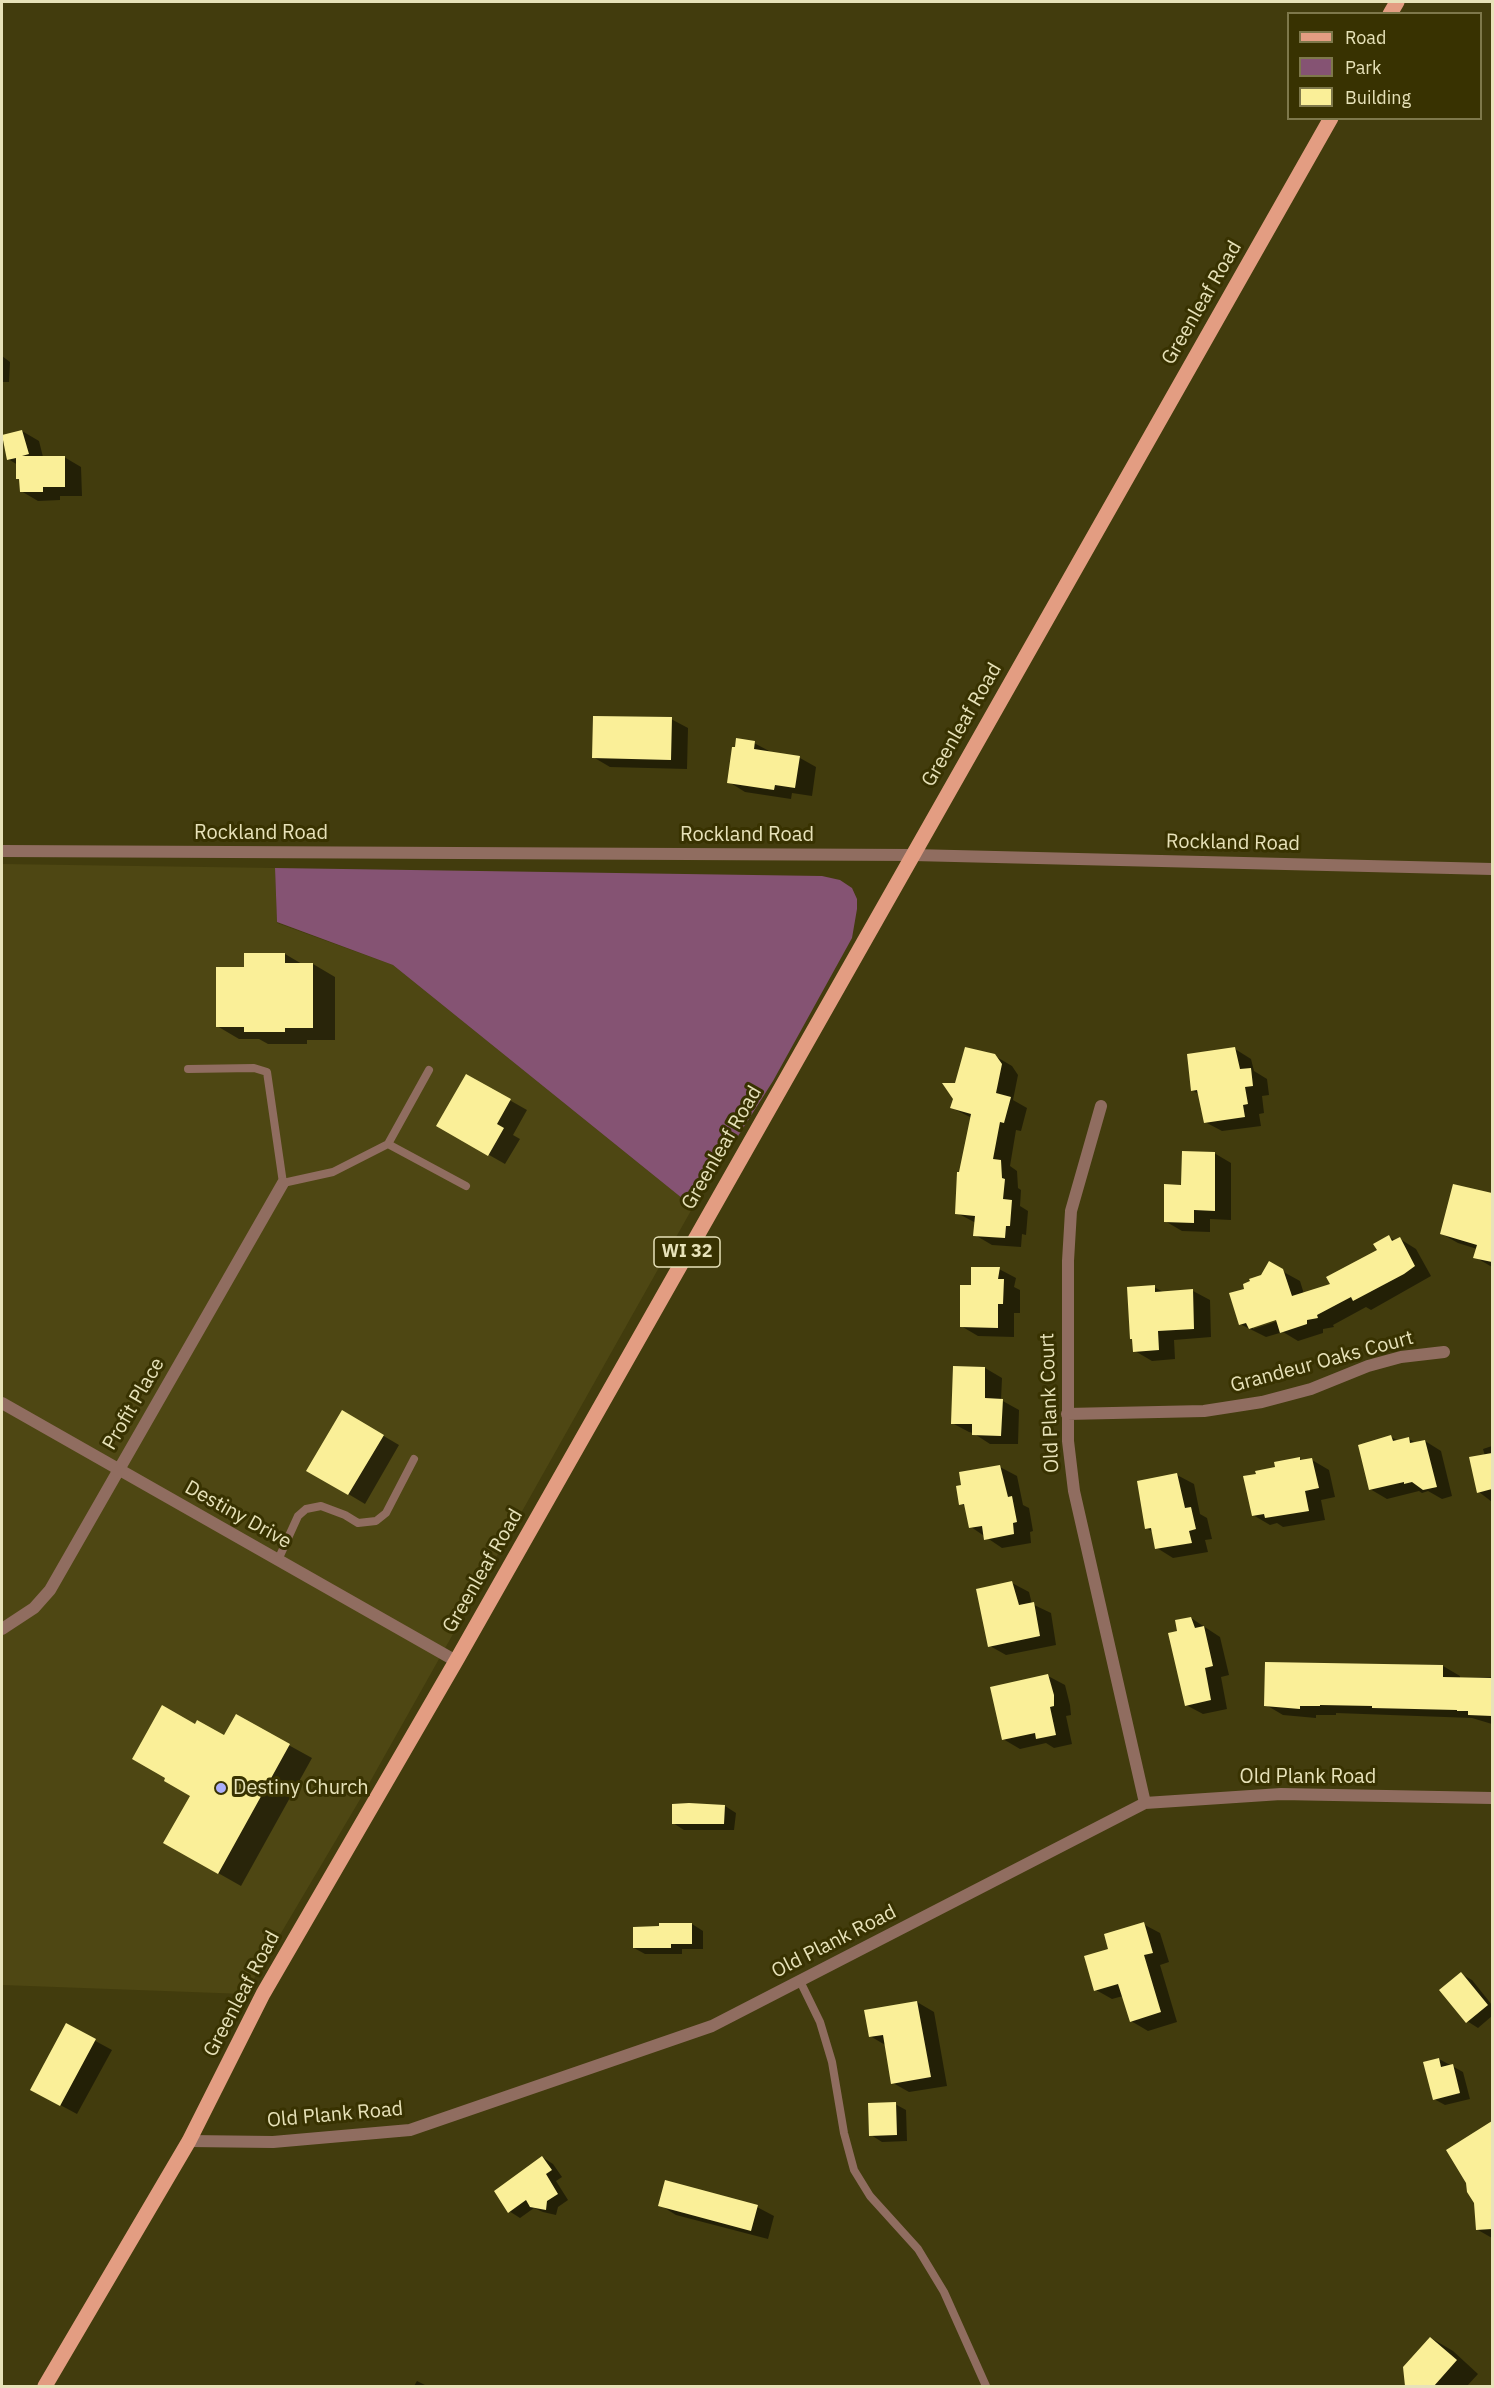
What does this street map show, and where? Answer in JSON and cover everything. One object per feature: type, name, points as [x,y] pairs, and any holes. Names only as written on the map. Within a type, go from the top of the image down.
[{"type":"main road","name":"Greenleaf Road","points":[[45,2386],[189,2141],[263,1994],[456,1661],[1330,120]]},
{"type":"street","name":"Rockland Road","points":[[2,851],[913,855],[1492,869]]},
{"type":"street","name":"Old Plank Court","points":[[1101,1106],[1071,1211],[1068,1262],[1068,1441],[1074,1491],[1144,1803]]},
{"type":"street","name":"Profit Place","points":[[2,1629],[34,1608],[50,1590],[283,1184]]},
{"type":"street","name":"Grandeur Oaks Court","points":[[1067,1413],[1204,1411],[1262,1402],[1311,1389],[1379,1363],[1401,1357],[1444,1352]]},
{"type":"street","name":"Destiny Drive","points":[[2,1403],[456,1661]]},
{"type":"street","name":"Old Plank Road","points":[[189,2141],[273,2142],[410,2130],[712,2026],[1144,1803],[1281,1794],[1492,1798]]},
{"type":"lane","points":[[188,1069],[254,1068],[267,1072],[283,1184],[333,1172],[388,1144],[429,1070]]},
{"type":"lane","points":[[388,1144],[466,1186]]},
{"type":"lane","points":[[278,1560],[298,1516],[306,1509],[321,1506],[345,1515],[358,1523],[376,1521],[386,1513],[414,1459]]},
{"type":"lane","points":[[800,1981],[820,2022],[832,2062],[844,2133],[854,2170],[870,2196],[918,2249],[944,2292],[986,2386]]},
{"type":"shaded area","points":[[2,864],[275,868],[277,923],[393,965],[693,1207],[362,1796],[245,1994],[2,1985]]},
{"type":"green space","points":[[275,868],[822,876],[840,880],[852,888],[857,899],[857,909],[852,938],[773,1081],[693,1207],[393,965],[277,922]]},
{"type":"building","points":[[22,430],[29,454],[22,456],[65,456],[65,487],[43,487],[43,492],[20,492],[19,479],[16,479],[16,458],[7,460],[2,435]]},
{"type":"building","points":[[593,716],[672,717],[671,760],[592,758]]},
{"type":"building","points":[[736,738],[755,741],[754,749],[800,756],[795,788],[775,785],[774,790],[727,783],[732,747],[735,747]]},
{"type":"building","points":[[244,953],[285,953],[285,963],[313,963],[313,1028],[285,1028],[285,1032],[244,1032],[244,1027],[216,1027],[216,967],[244,967]]},
{"type":"building","points":[[965,1047],[995,1054],[1002,1064],[996,1093],[1011,1097],[1004,1123],[1000,1122],[993,1159],[1001,1160],[1002,1178],[1005,1179],[1003,1199],[1012,1200],[1010,1226],[1006,1226],[1005,1238],[973,1236],[975,1216],[955,1214],[957,1172],[959,1172],[971,1114],[950,1108],[953,1099],[942,1083],[955,1083]]},
{"type":"building","points":[[1235,1047],[1240,1069],[1251,1068],[1253,1086],[1245,1087],[1248,1104],[1243,1105],[1245,1117],[1204,1123],[1197,1090],[1191,1091],[1187,1054]]},
{"type":"building","points":[[466,1074],[511,1099],[497,1124],[504,1128],[488,1156],[436,1126]]},
{"type":"building","points":[[1182,1151],[1215,1152],[1215,1211],[1194,1210],[1194,1223],[1164,1222],[1164,1184],[1181,1185]]},
{"type":"building","points":[[1453,1184],[1492,1193],[1492,1262],[1473,1258],[1477,1245],[1440,1234]]},
{"type":"building","points":[[1389,1235],[1392,1241],[1400,1237],[1415,1266],[1404,1274],[1353,1301],[1351,1297],[1317,1315],[1318,1318],[1307,1320],[1307,1324],[1280,1333],[1276,1320],[1249,1329],[1246,1323],[1239,1325],[1229,1293],[1244,1289],[1243,1284],[1261,1275],[1269,1261],[1283,1269],[1292,1296],[1330,1284],[1326,1277],[1377,1250],[1373,1244]]},
{"type":"building","points":[[971,1267],[1000,1267],[998,1279],[1004,1279],[1003,1304],[998,1304],[998,1328],[960,1327],[960,1285],[971,1285]]},
{"type":"building","points":[[1155,1285],[1155,1292],[1193,1289],[1194,1329],[1158,1331],[1159,1350],[1133,1352],[1127,1287]]},
{"type":"building","points":[[953,1366],[985,1367],[985,1398],[1003,1399],[1001,1436],[972,1435],[972,1424],[951,1424]]},
{"type":"building","points":[[342,1410],[384,1435],[348,1495],[306,1471]]},
{"type":"building","points":[[1391,1435],[1393,1441],[1409,1437],[1410,1443],[1425,1440],[1437,1487],[1423,1490],[1412,1482],[1404,1484],[1404,1482],[1369,1490],[1358,1445]]},
{"type":"building","points":[[1492,1453],[1492,1489],[1477,1493],[1469,1457]]},
{"type":"building","points":[[1300,1457],[1300,1460],[1312,1458],[1319,1488],[1305,1491],[1309,1511],[1265,1518],[1264,1514],[1252,1516],[1243,1476],[1275,1467],[1274,1462]]},
{"type":"building","points":[[1000,1465],[1008,1497],[1012,1496],[1017,1522],[1013,1523],[1014,1534],[984,1540],[982,1526],[969,1528],[964,1504],[959,1505],[956,1486],[961,1485],[959,1472]]},
{"type":"building","points":[[1177,1473],[1185,1508],[1191,1507],[1196,1529],[1189,1531],[1192,1543],[1155,1549],[1151,1528],[1145,1529],[1137,1481]]},
{"type":"building","points":[[1012,1581],[1019,1605],[1034,1602],[1040,1636],[988,1647],[976,1589]]},
{"type":"building","points":[[1191,1617],[1195,1628],[1204,1626],[1213,1666],[1205,1668],[1211,1700],[1185,1706],[1168,1633],[1177,1631],[1175,1620]]},
{"type":"building","points":[[1265,1662],[1443,1665],[1443,1677],[1492,1678],[1492,1716],[1468,1715],[1468,1711],[1457,1710],[1372,1708],[1372,1706],[1320,1705],[1300,1706],[1300,1709],[1264,1706]]},
{"type":"building","points":[[1048,1674],[1054,1695],[1054,1706],[1050,1707],[1056,1735],[1036,1739],[1035,1733],[1002,1740],[990,1687]]},
{"type":"building","name":"Destiny Church","points":[[162,1705],[195,1724],[197,1720],[224,1735],[236,1714],[290,1744],[218,1874],[163,1843],[190,1796],[132,1759]]},
{"type":"building","points":[[672,1804],[725,1805],[724,1824],[672,1824]]},
{"type":"building","points":[[1144,1922],[1153,1953],[1144,1955],[1161,2012],[1130,2022],[1118,1984],[1094,1991],[1084,1956],[1108,1949],[1104,1934]]},
{"type":"building","points":[[659,1923],[692,1923],[692,1944],[671,1944],[671,1948],[633,1948],[633,1927],[659,1926]]},
{"type":"building","points":[[1461,1972],[1488,2005],[1466,2023],[1439,1990]]},
{"type":"building","points":[[917,2001],[931,2077],[891,2084],[883,2035],[869,2037],[864,2010]]},
{"type":"building","points":[[66,2023],[96,2039],[60,2106],[30,2090]]},
{"type":"building","points":[[1439,2058],[1441,2067],[1453,2064],[1460,2093],[1433,2100],[1423,2062]]},
{"type":"building","points":[[896,2102],[897,2135],[869,2136],[868,2103]]},
{"type":"building","points":[[1492,2121],[1492,2229],[1476,2230],[1474,2203],[1467,2192],[1466,2183],[1446,2150]]},
{"type":"building","points":[[542,2156],[552,2170],[546,2174],[558,2194],[547,2201],[546,2210],[530,2207],[526,2200],[508,2213],[494,2191]]},
{"type":"building","points":[[665,2180],[758,2205],[751,2231],[658,2206]]},
{"type":"building","points":[[1430,2337],[1457,2360],[1434,2386],[1405,2386],[1403,2367]]},
{"type":"place","name":"Destiny Church","points":[[221,1788]]}]
